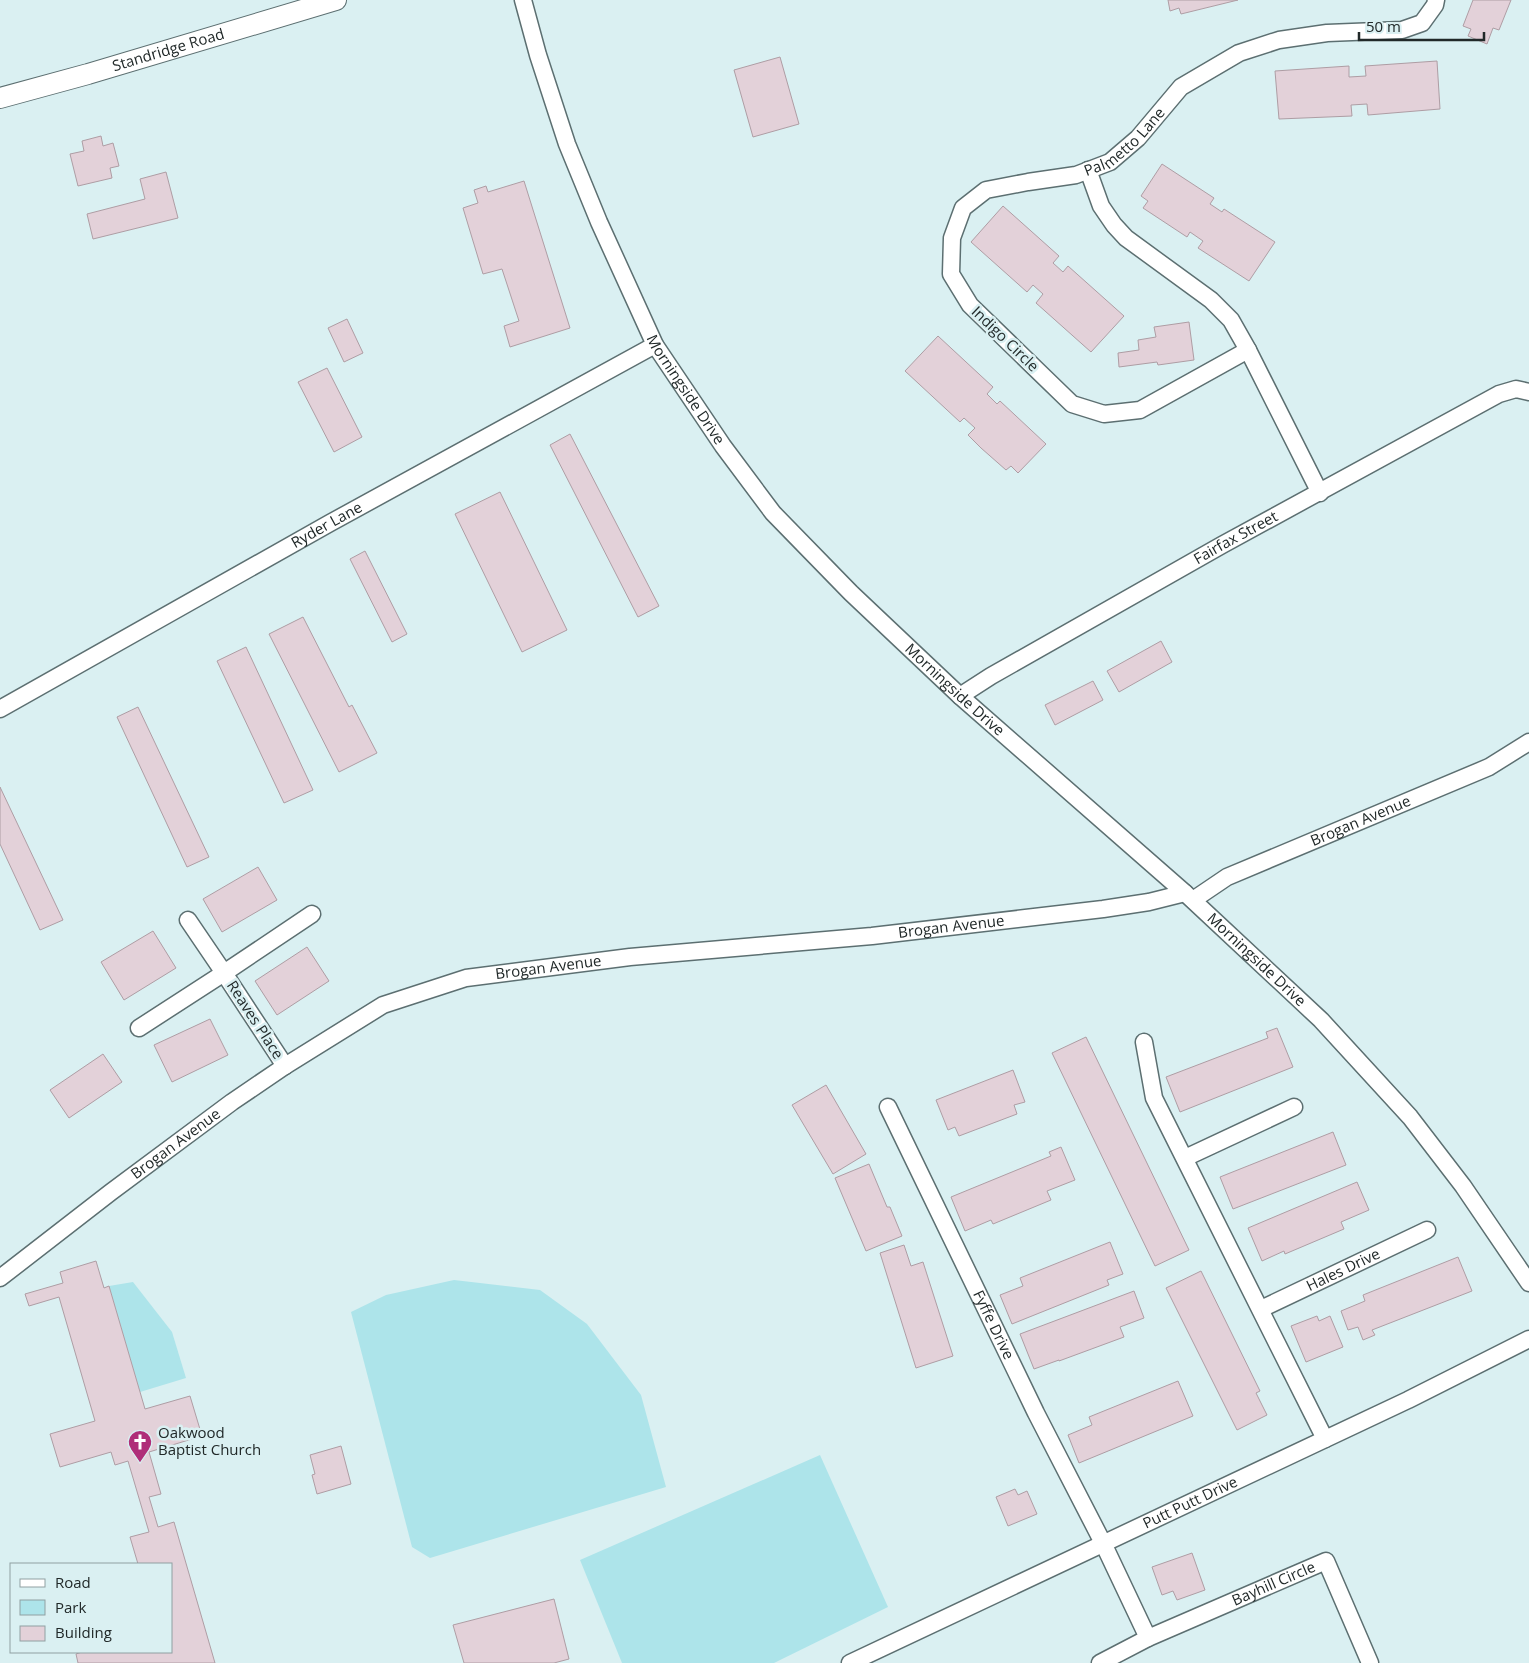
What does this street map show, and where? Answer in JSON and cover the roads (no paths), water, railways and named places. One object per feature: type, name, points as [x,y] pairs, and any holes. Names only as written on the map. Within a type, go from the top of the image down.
[{"type":"street","name":"Standridge Road","points":[[0,98],[88,74],[336,0]]},
{"type":"street","name":"Morningside Drive","points":[[523,0],[538,55],[567,144],[599,222],[655,345],[723,446],[772,513],[851,593],[960,696],[1189,896],[1321,1020],[1410,1117],[1463,1186],[1529,1283]]},
{"type":"street","name":"Palmetto Lane","points":[[1320,492],[1231,320],[1211,300],[1126,238],[1101,206],[1088,170],[1110,162],[1138,138],[1181,88],[1239,53],[1279,40],[1327,33],[1402,30],[1422,23],[1435,5],[1436,0]]},
{"type":"street","name":"Indigo Circle","points":[[1088,170],[1076,175],[986,190],[963,208],[952,238],[951,274],[970,305],[1072,404],[1104,414],[1140,410],[1248,350]]},
{"type":"street","name":"Ryder Lane","points":[[0,709],[330,523],[655,345]]},
{"type":"street","name":"Fairfax Street","points":[[960,696],[991,676],[1386,454],[1500,394],[1522,390]]},
{"type":"street","name":"Brogan Avenue","points":[[0,1278],[209,1119],[285,1066],[384,1005],[466,978],[630,957],[872,936],[1104,909],[1189,896],[1227,877],[1489,767],[1529,742]]},
{"type":"street","name":"Reaves Place","points":[[139,1028],[312,914]]},
{"type":"street","name":"Reaves Place","points":[[188,920],[285,1066]]},
{"type":"street","points":[[1144,1042],[1154,1098],[1325,1439]]},
{"type":"street","name":"Fyffe Drive","points":[[888,1107],[1032,1404],[1103,1543]]},
{"type":"street","points":[[1185,1158],[1294,1107]]},
{"type":"street","name":"Hales Drive","points":[[1261,1309],[1427,1230]]},
{"type":"street","name":"Putt Putt Drive","points":[[850,1663],[1325,1439],[1529,1339]]},
{"type":"street","points":[[1103,1543],[1148,1638]]},
{"type":"street","name":"Bayhill Circle","points":[[1100,1663],[1148,1638],[1326,1561],[1370,1663]]},
{"type":"place","name":"Oakwood Baptist Church","points":[[140,1463]]}]
